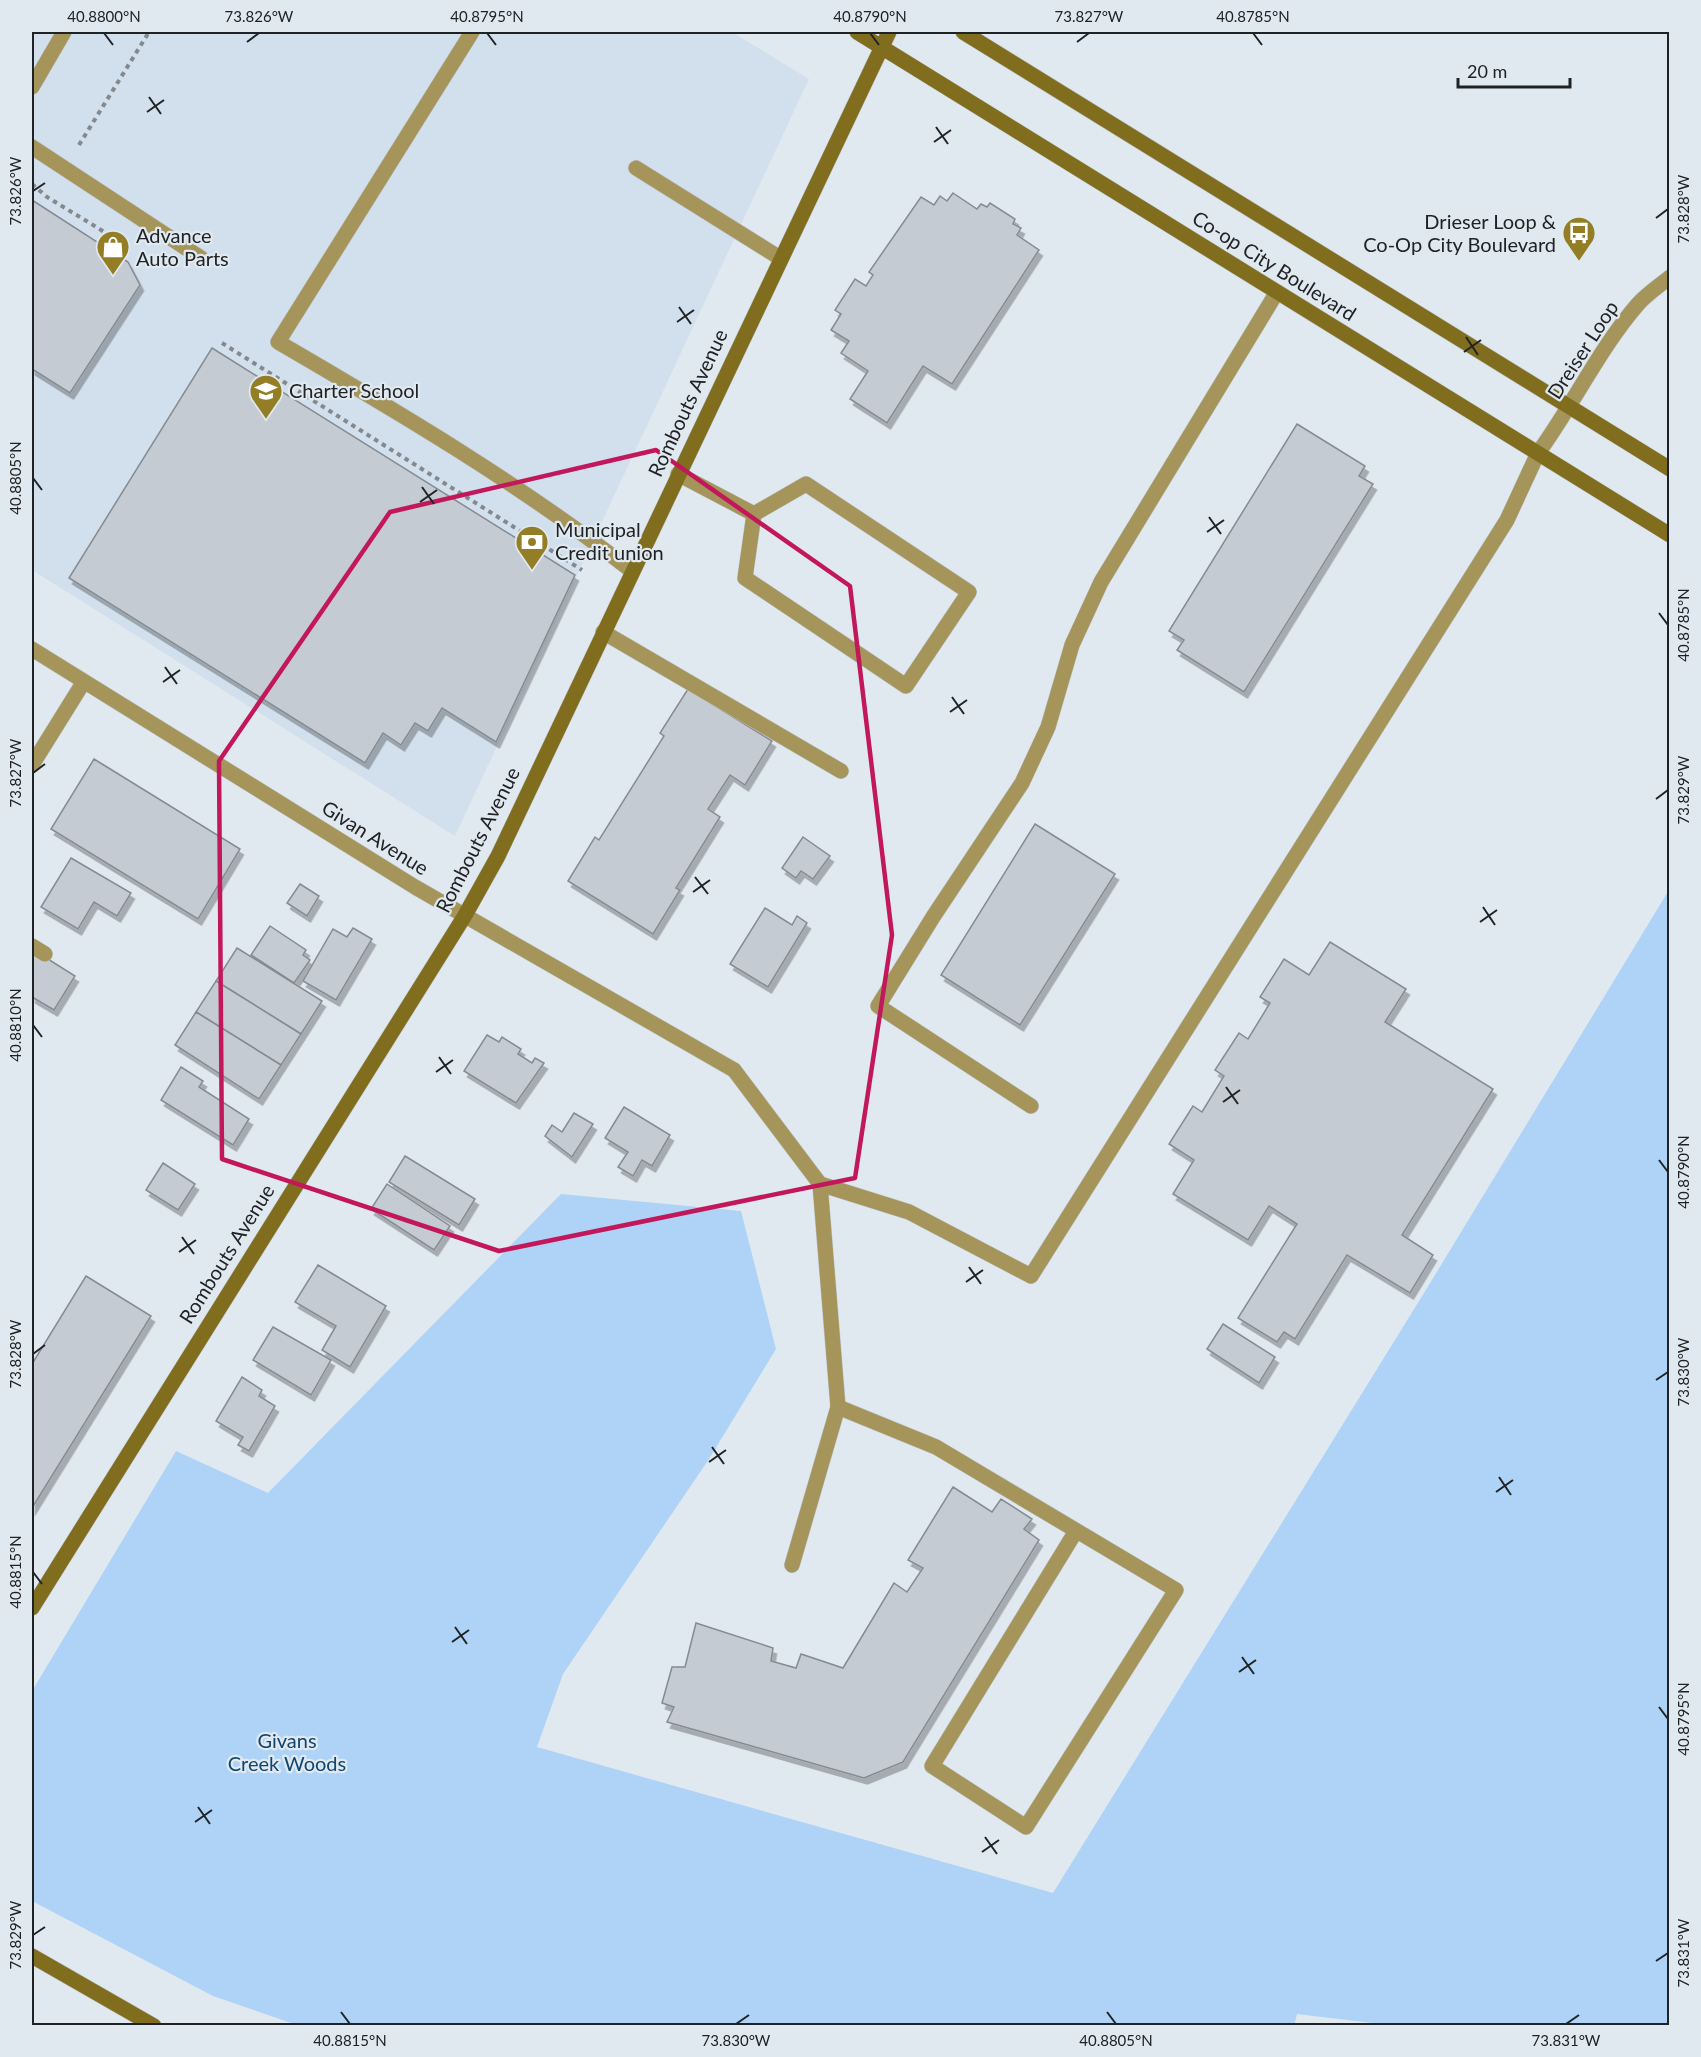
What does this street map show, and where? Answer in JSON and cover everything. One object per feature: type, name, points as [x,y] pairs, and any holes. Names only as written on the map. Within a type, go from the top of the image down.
[{"type":"main road","name":"Co-op City Boulevard","points":[[857,32],[1670,535]]},
{"type":"main road","name":"Rombouts Avenue","points":[[32,1608],[188,1361],[228,1290],[464,917],[498,856],[889,32]]},
{"type":"main road","name":"Co-op City Boulevard","points":[[963,32],[1670,469]]},
{"type":"main road","points":[[32,1956],[154,2025]]},
{"type":"street","points":[[32,87],[64,32]]},
{"type":"street","points":[[472,32],[278,342],[457,447],[579,530],[632,571]]},
{"type":"street","points":[[32,147],[201,258]]},
{"type":"street","points":[[636,168],[780,258]]},
{"type":"street","name":"Dreiser Loop","points":[[820,1184],[909,1212],[1032,1276],[1507,520],[1538,453],[1570,407],[1608,344],[1639,302],[1670,277]]},
{"type":"street","points":[[1031,1106],[878,1006],[933,917],[1023,783],[1048,727],[1072,645],[1101,582],[1277,292]]},
{"type":"street","points":[[678,474],[754,514]]},
{"type":"street","points":[[806,484],[969,592],[906,686],[745,578],[754,514],[806,484]]},
{"type":"street","points":[[603,632],[841,771]]},
{"type":"street","name":"Givan Avenue","points":[[32,649],[83,683],[125,705],[464,917],[734,1070],[820,1184]]},
{"type":"street","points":[[32,765],[83,683]]},
{"type":"street","points":[[792,1565],[838,1407],[820,1184]]},
{"type":"street","points":[[838,1407],[936,1447],[1176,1590],[1026,1827],[932,1766],[1076,1531]]},
{"type":"path","points":[[47,197],[149,32]]},
{"type":"path","points":[[32,184],[47,197],[132,248]]},
{"type":"path","points":[[222,343],[587,574]]},
{"type":"highlighted area","points":[[656,450],[850,586],[892,935],[855,1178],[499,1251],[222,1159],[219,761],[390,512]]},
{"type":"shaded area","points":[[32,32],[732,32],[809,79],[455,836],[32,570]]},
{"type":"green space","name":"Givans Creek Woods","points":[[1669,890],[1669,2025],[1397,2026],[1297,2014],[1294,2026],[297,2025],[213,1996],[32,1901],[32,1691],[176,1451],[268,1493],[561,1194],[741,1211],[776,1349],[709,1459],[563,1674],[537,1747],[1053,1893],[1424,1293]]},
{"type":"building","points":[[953,193],[977,209],[981,204],[987,207],[990,203],[1015,219],[1013,224],[1021,228],[1017,235],[1039,250],[952,384],[923,366],[887,423],[850,399],[868,371],[841,353],[849,341],[831,330],[841,314],[835,310],[855,279],[866,286],[873,275],[869,272],[921,197],[934,205],[940,196],[947,201]]},
{"type":"building","points":[[32,200],[128,262],[140,285],[70,393],[32,369]]},
{"type":"building","points":[[212,348],[575,575],[496,742],[442,708],[428,731],[415,723],[401,745],[383,733],[365,763],[69,578]]},
{"type":"building","points":[[1297,424],[1365,466],[1359,476],[1373,484],[1244,692],[1177,650],[1184,640],[1169,631]]},
{"type":"building","points":[[688,689],[772,741],[745,785],[730,775],[708,809],[720,817],[676,888],[680,890],[653,934],[568,881],[595,837],[599,840],[664,736],[660,733]]},
{"type":"building","points":[[94,759],[240,849],[198,919],[51,829]]},
{"type":"building","points":[[1035,824],[1115,874],[1020,1025],[941,975]]},
{"type":"building","points":[[803,837],[830,856],[813,879],[801,871],[796,878],[782,868]]},
{"type":"building","points":[[71,858],[131,893],[117,916],[94,902],[78,929],[41,907]]},
{"type":"building","points":[[300,884],[319,896],[307,916],[287,903]]},
{"type":"building","points":[[765,908],[792,925],[797,916],[807,923],[768,987],[730,964]]},
{"type":"building","points":[[270,926],[306,950],[303,955],[310,960],[294,983],[251,955]]},
{"type":"building","points":[[353,928],[372,939],[336,1000],[303,981],[333,929],[347,937]]},
{"type":"building","points":[[1330,942],[1406,989],[1385,1022],[1493,1089],[1402,1235],[1433,1255],[1410,1293],[1347,1255],[1295,1339],[1284,1332],[1277,1342],[1238,1318],[1297,1224],[1269,1206],[1248,1240],[1173,1194],[1194,1160],[1169,1144],[1193,1106],[1202,1112],[1224,1076],[1215,1070],[1239,1033],[1248,1039],[1270,1003],[1260,997],[1284,959],[1309,975]]},
{"type":"building","points":[[237,948],[322,1001],[301,1034],[216,981]]},
{"type":"building","points":[[32,949],[75,976],[54,1010],[32,997]]},
{"type":"building","points":[[216,981],[301,1034],[281,1065],[196,1012]]},
{"type":"building","points":[[196,1012],[281,1065],[259,1099],[175,1045]]},
{"type":"building","points":[[487,1035],[499,1042],[502,1037],[521,1049],[518,1054],[532,1063],[535,1058],[544,1063],[516,1103],[464,1071]]},
{"type":"building","points":[[181,1067],[203,1081],[199,1087],[249,1119],[233,1145],[161,1100]]},
{"type":"building","points":[[624,1107],[670,1135],[652,1166],[642,1160],[633,1176],[618,1167],[628,1152],[605,1138]]},
{"type":"building","points":[[574,1113],[593,1124],[572,1157],[545,1136],[552,1125],[562,1132]]},
{"type":"building","points":[[405,1156],[475,1199],[459,1225],[389,1182]]},
{"type":"building","points":[[163,1163],[195,1184],[178,1210],[146,1190]]},
{"type":"building","points":[[387,1184],[450,1226],[434,1250],[371,1209]]},
{"type":"building","points":[[318,1265],[386,1306],[350,1367],[322,1350],[336,1326],[295,1302]]},
{"type":"building","points":[[86,1276],[151,1316],[32,1508],[32,1364]]},
{"type":"building","points":[[1223,1324],[1275,1357],[1259,1383],[1207,1349]]},
{"type":"building","points":[[273,1327],[331,1360],[311,1395],[253,1360]]},
{"type":"building","points":[[242,1377],[262,1390],[259,1396],[275,1406],[249,1451],[238,1445],[243,1437],[216,1421]]},
{"type":"building","points":[[953,1487],[992,1512],[1001,1499],[1032,1519],[1024,1529],[1039,1540],[903,1762],[864,1778],[667,1722],[674,1707],[662,1703],[672,1667],[685,1667],[696,1623],[773,1648],[771,1661],[796,1668],[801,1654],[843,1668],[894,1583],[907,1592],[923,1568],[908,1560]]},
{"type":"place","name":"Drieser Loop & Co-Op City Boulevard","points":[[1579,262]]},
{"type":"place","name":"Advance Auto Parts","points":[[113,276]]},
{"type":"place","name":"Charter School","points":[[266,420]]},
{"type":"place","name":"Municipal Credit union","points":[[532,571]]}]
